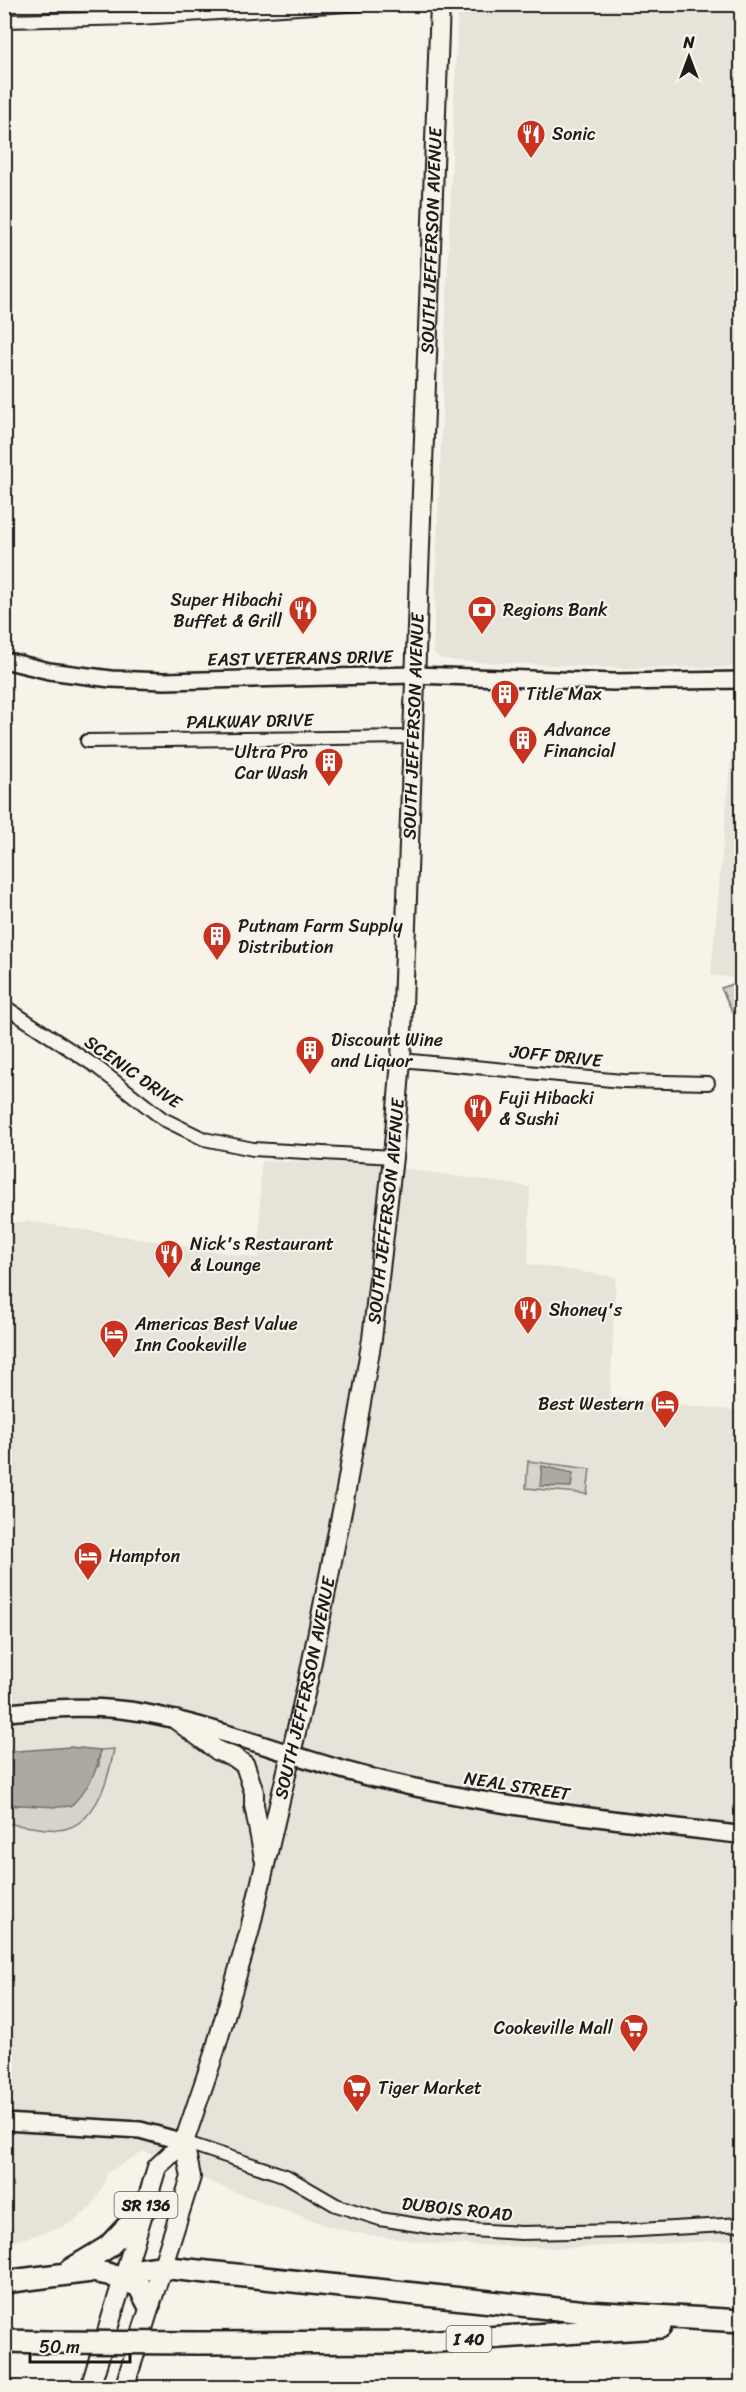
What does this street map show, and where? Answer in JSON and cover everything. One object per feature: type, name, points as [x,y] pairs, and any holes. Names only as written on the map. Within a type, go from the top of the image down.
[{"type":"highway","points":[[57,2277],[108,2247],[145,2208]]},
{"type":"highway","points":[[124,2279],[138,2270],[160,2267],[586,2312],[741,2321]]},
{"type":"highway","points":[[4,2282],[98,2271],[139,2286],[149,2305]]},
{"type":"highway","name":"I 40","points":[[4,2341],[423,2342],[741,2321]]},
{"type":"main road","name":"SOUTH JEFFERSON AVENUE","points":[[124,2388],[160,2267],[191,2177],[184,2142],[228,2008],[292,1754],[359,1422],[372,1339],[393,1158],[400,1060],[440,4]]},
{"type":"main road","name":"NEAL STREET","points":[[4,1713],[41,1709],[112,1709],[176,1720],[379,1780],[472,1800],[741,1835]]},
{"type":"main road","points":[[176,1720],[218,1751],[245,1765],[253,1785],[254,1805],[265,1864]]},
{"type":"main road","name":"SR 136","points":[[90,2388],[156,2167],[184,2142]]},
{"type":"street","points":[[4,21],[139,18],[363,4]]},
{"type":"street","name":"EAST VETERANS DRIVE","points":[[4,660],[49,671],[111,679],[155,681],[414,675],[614,681],[741,680]]},
{"type":"street","name":"PALKWAY DRIVE","points":[[87,741],[413,737]]},
{"type":"street","name":"SCENIC DRIVE","points":[[4,1006],[98,1068],[163,1119],[204,1139],[253,1149],[393,1158]]},
{"type":"street","name":"JOFF DRIVE","points":[[400,1060],[622,1081],[708,1083]]},
{"type":"street","points":[[4,2122],[140,2130],[184,2142]]},
{"type":"street","name":"DUBOIS ROAD","points":[[184,2142],[286,2176],[336,2205],[380,2219],[437,2228],[521,2234],[741,2224]]},
{"type":"shaded area","points":[[458,5],[741,5],[741,667],[622,668],[457,661],[439,658],[433,651]]},
{"type":"shaded area","points":[[737,692],[742,692],[741,981],[711,975]]},
{"type":"shaded area","points":[[736,983],[741,985],[741,1015],[732,1011],[721,988]]},
{"type":"shaded area","points":[[261,1161],[364,1163],[530,1187],[528,1264],[616,1277],[610,1397],[741,1411],[741,2240],[560,2248],[435,2244],[355,2233],[331,2227],[224,2188],[144,2151],[107,2173],[102,2189],[90,2208],[77,2219],[63,2227],[5,2244],[4,1224],[28,1221],[259,1258]]},
{"type":"shaded area","points":[[528,1461],[590,1469],[587,1494],[526,1488]]},
{"type":"shaded area","points":[[542,1466],[573,1473],[571,1487],[540,1486]]},
{"type":"shaded area","points":[[70,1747],[100,1750],[91,1780],[71,1806],[5,1804],[5,1752]]},
{"type":"shaded area","points":[[114,1749],[105,1785],[94,1808],[76,1824],[65,1829],[53,1830],[5,1823],[4,1804],[17,1806],[99,1766],[100,1750]]},
{"type":"place","name":"Sonic","points":[[531,160]]},
{"type":"place","name":"Super Hibachi Buffet & Grill","points":[[303,636]]},
{"type":"place","name":"Regions Bank","points":[[482,636]]},
{"type":"place","name":"Title Max","points":[[505,720]]},
{"type":"place","name":"Advance Financial","points":[[523,766]]},
{"type":"place","name":"Ultra Pro Car Wash","points":[[329,788]]},
{"type":"place","name":"Putnam Farm Supply Distribution","points":[[217,962]]},
{"type":"place","name":"Discount Wine and Liquor","points":[[310,1076]]},
{"type":"place","name":"Fuji Hibacki & Sushi","points":[[478,1134]]},
{"type":"place","name":"Nick's Restaurant & Lounge","points":[[169,1280]]},
{"type":"place","name":"Shoney's","points":[[528,1336]]},
{"type":"place","name":"Americas Best Value Inn Cookeville","points":[[114,1360]]},
{"type":"place","name":"Best Western","points":[[665,1430]]},
{"type":"place","name":"Hampton","points":[[88,1582]]},
{"type":"place","name":"Cookeville Mall","points":[[634,2054]]},
{"type":"place","name":"Tiger Market","points":[[357,2114]]}]
